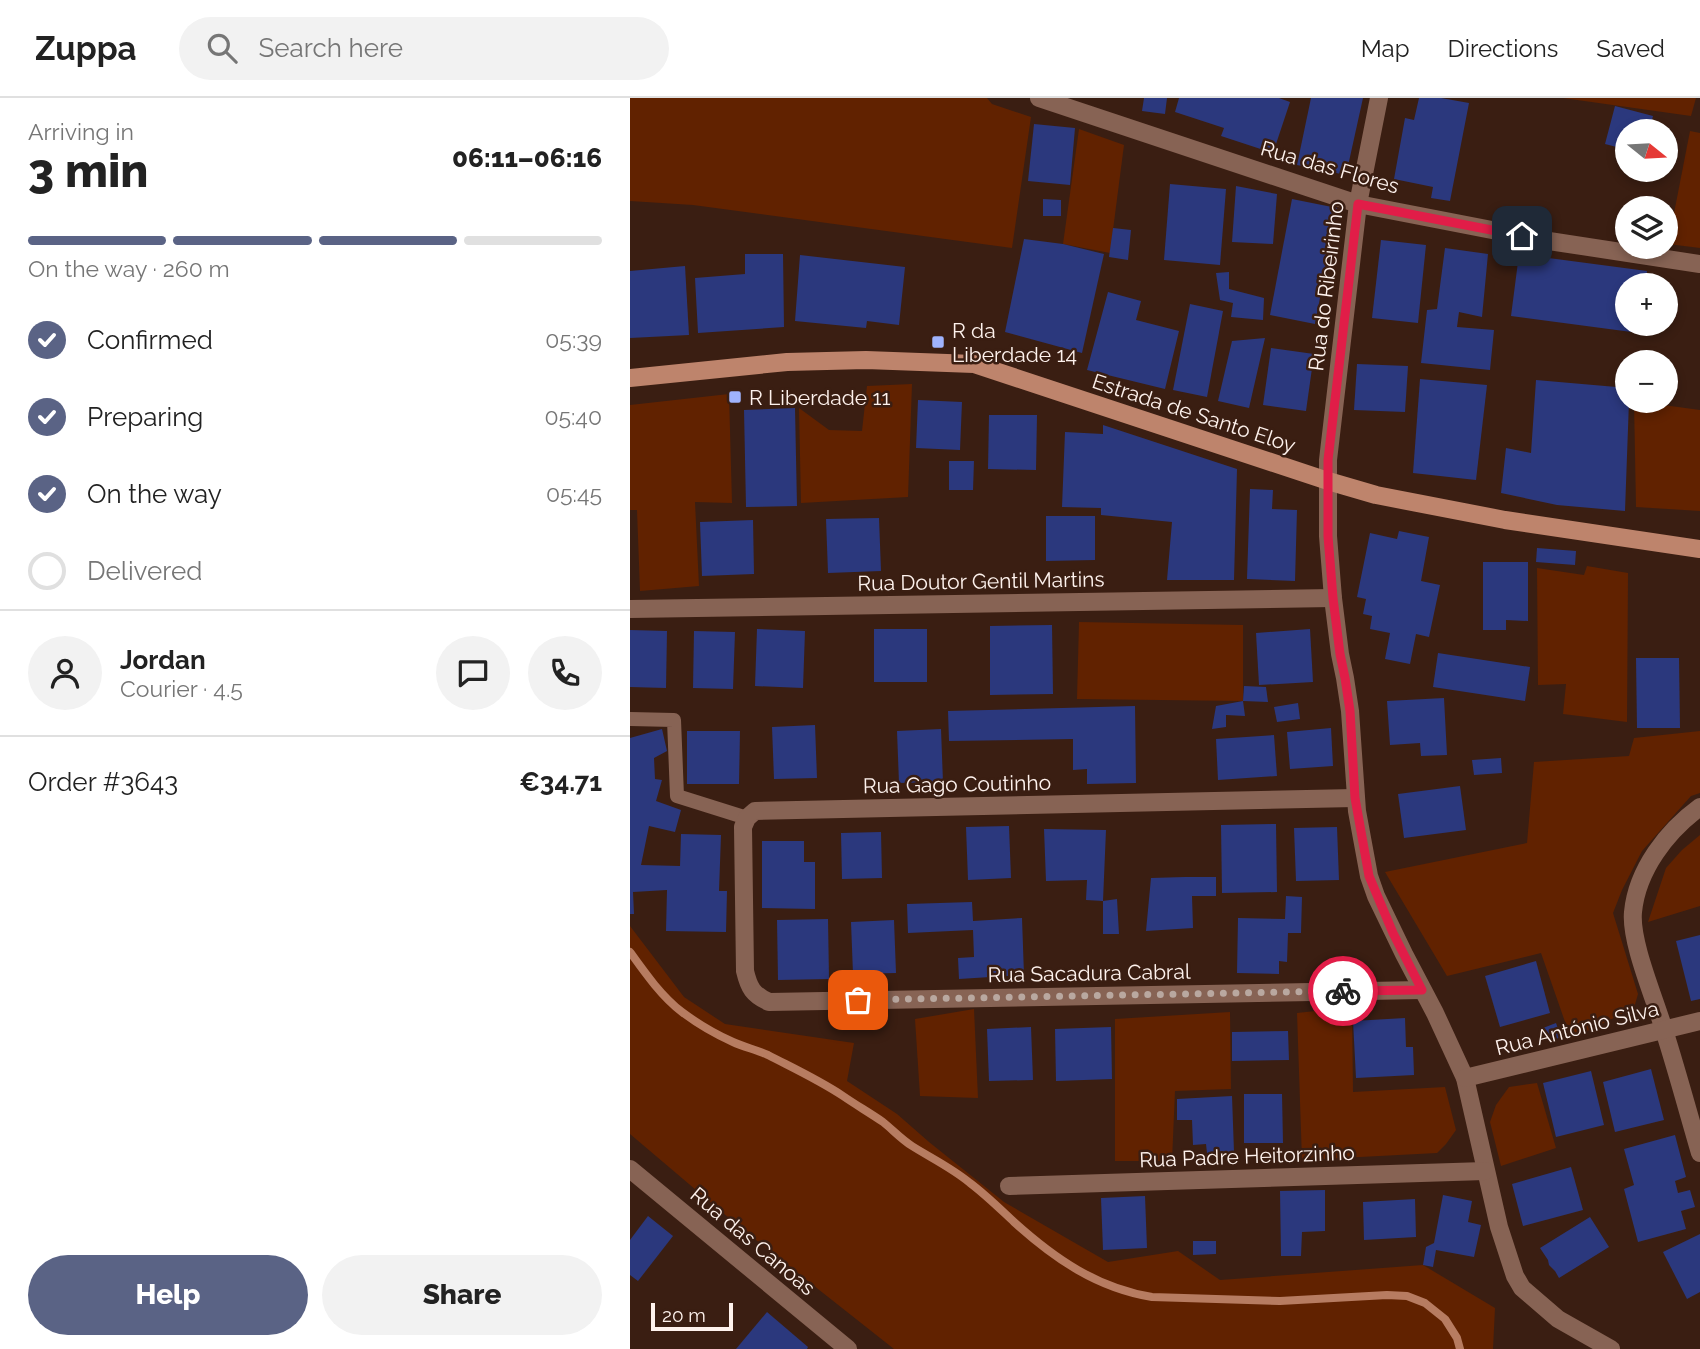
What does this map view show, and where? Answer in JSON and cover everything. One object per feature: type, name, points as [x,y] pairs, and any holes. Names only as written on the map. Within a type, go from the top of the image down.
[{"type":"main road","name":"Estrada de Santo Eloy","points":[[630,378],[800,362],[866,359],[974,364],[1376,495],[1506,520],[1700,549]]},
{"type":"street","name":"Rua das Flores","points":[[1039,98],[1358,204],[1549,241],[1700,264]]},
{"type":"street","name":"Rua do Ribeirinho","points":[[1379,98],[1358,204],[1329,450],[1328,481],[1328,536],[1333,598],[1350,711],[1355,798],[1369,876],[1465,1078],[1499,1227],[1515,1276],[1522,1288],[1559,1319],[1611,1349]]},
{"type":"street","name":"Rua Doutor Gentil Martins","points":[[630,609],[1333,598]]},
{"type":"street","name":"Rua Gago Coutinho","points":[[747,818],[755,811],[1355,798]]},
{"type":"street","points":[[1700,807],[1678,825],[1656,852],[1647,866],[1633,909],[1633,925],[1639,950],[1700,1153]]},
{"type":"street","name":"Rua Sacadura Cabral","points":[[747,818],[743,827],[746,971],[748,982],[758,997],[769,1002],[1422,990]]},
{"type":"street","name":"Rua António Silva","points":[[1465,1078],[1700,1021]]},
{"type":"street","name":"Rua das Canoas","points":[[630,1169],[848,1349]]},
{"type":"street","name":"Rua Padre Heitorzinho","points":[[1009,1186],[1485,1171]]},
{"type":"lane","points":[[630,719],[674,720],[677,796],[747,818]]},
{"type":"shaded area","points":[[630,98],[987,98],[992,104],[1031,117],[1012,248],[693,205],[630,201]]},
{"type":"shaded area","points":[[1563,98],[1696,98],[1691,116]]},
{"type":"shaded area","points":[[1079,129],[1124,145],[1110,253],[1063,244]]},
{"type":"shaded area","points":[[1690,131],[1700,133],[1700,248],[1678,245],[1677,196]]},
{"type":"shaded area","points":[[912,384],[908,497],[801,503],[799,408],[829,430],[862,431],[867,386]]},
{"type":"shaded area","points":[[729,394],[732,503],[695,502],[699,586],[640,591],[637,510],[630,510],[630,405]]},
{"type":"shaded area","points":[[1678,407],[1700,410],[1700,511],[1636,507],[1634,413],[1678,413]]},
{"type":"shaded area","points":[[1587,566],[1628,573],[1627,722],[1563,714],[1566,684],[1538,685],[1537,568],[1584,575]]},
{"type":"shaded area","points":[[1079,622],[1243,625],[1243,701],[1077,699]]},
{"type":"shaded area","points":[[1700,731],[1700,793],[1691,796],[1642,851],[1613,913],[1638,994],[1634,1008],[1571,1039],[1541,953],[1447,976],[1385,872],[1527,843],[1534,762],[1629,756],[1634,738]]},
{"type":"shaded area","points":[[1700,835],[1700,906],[1648,922],[1666,868]]},
{"type":"shaded area","points":[[630,926],[684,997],[725,1024],[854,1043],[847,1081],[897,1114],[1004,1202],[1108,1262],[1178,1251],[1220,1280],[1423,1265],[1495,1308],[1493,1349],[894,1349],[742,1229],[630,1134]]},
{"type":"shaded area","points":[[1352,1007],[1353,1092],[1445,1087],[1456,1130],[1437,1153],[1302,1160],[1297,1013]]},
{"type":"shaded area","points":[[974,1009],[978,1098],[920,1096],[915,1019]]},
{"type":"shaded area","points":[[1230,1012],[1231,1089],[1175,1091],[1172,1161],[1115,1161],[1115,1019]]},
{"type":"shaded area","points":[[1537,1083],[1556,1148],[1501,1166],[1490,1122],[1496,1105],[1509,1087]]},
{"type":"building","points":[[1144,98],[1167,98],[1165,114],[1142,111]]},
{"type":"building","points":[[1179,98],[1279,98],[1290,102],[1273,153],[1221,136],[1224,128],[1175,112]]},
{"type":"building","points":[[1311,98],[1363,98],[1346,175],[1297,165]]},
{"type":"building","points":[[1419,98],[1441,98],[1469,103],[1450,201],[1431,198],[1433,187],[1394,179],[1405,118],[1414,120]]},
{"type":"building","points":[[1615,106],[1653,116],[1652,119],[1615,119],[1615,147],[1605,144]]},
{"type":"building","points":[[1034,124],[1075,128],[1070,185],[1028,181]]},
{"type":"building","points":[[1170,184],[1226,189],[1220,265],[1164,260]]},
{"type":"building","points":[[1236,186],[1277,194],[1273,244],[1232,242]]},
{"type":"building","points":[[1043,199],[1061,200],[1061,216],[1043,216]]},
{"type":"building","points":[[1292,199],[1337,208],[1315,324],[1270,315]]},
{"type":"building","points":[[1113,228],[1131,230],[1128,260],[1109,257]]},
{"type":"building","points":[[1024,239],[1063,244],[1104,254],[1082,353],[1005,332]]},
{"type":"building","points":[[1381,240],[1426,245],[1418,323],[1372,318]]},
{"type":"building","points":[[1445,248],[1488,254],[1482,317],[1459,312],[1457,327],[1494,330],[1490,370],[1421,363],[1427,310],[1437,309]]},
{"type":"building","points":[[745,254],[783,254],[784,327],[698,333],[695,278],[745,274]]},
{"type":"building","points":[[1519,254],[1647,271],[1615,273],[1615,330],[1511,316]]},
{"type":"building","points":[[800,255],[905,267],[899,325],[867,321],[866,328],[795,321]]},
{"type":"building","points":[[685,266],[689,335],[630,338],[630,271]]},
{"type":"building","points":[[1229,272],[1229,289],[1264,298],[1263,320],[1231,317],[1233,303],[1220,300],[1216,273]]},
{"type":"building","points":[[1108,292],[1141,301],[1136,320],[1179,331],[1165,389],[1087,370]]},
{"type":"building","points":[[1190,304],[1223,311],[1207,397],[1173,390]]},
{"type":"building","points":[[1265,338],[1249,408],[1218,401],[1232,341]]},
{"type":"building","points":[[1271,348],[1314,354],[1306,411],[1263,405]]},
{"type":"building","points":[[1357,364],[1408,366],[1405,412],[1354,410]]},
{"type":"building","points":[[1420,379],[1487,385],[1476,480],[1413,473]]},
{"type":"building","points":[[1536,380],[1615,387],[1615,413],[1629,413],[1625,511],[1557,505],[1501,493],[1506,448],[1531,453]]},
{"type":"building","points":[[918,400],[962,402],[960,450],[916,448]]},
{"type":"building","points":[[795,408],[797,506],[746,507],[744,410]]},
{"type":"building","points":[[989,415],[1037,415],[1036,470],[988,469]]},
{"type":"building","points":[[1103,425],[1237,469],[1234,580],[1167,580],[1172,522],[1101,515],[1101,508],[1062,507],[1065,432],[1103,434]]},
{"type":"building","points":[[949,461],[974,461],[973,490],[949,490]]},
{"type":"building","points":[[1250,489],[1273,490],[1272,509],[1297,510],[1295,581],[1247,579]]},
{"type":"building","points":[[1046,516],[1095,516],[1095,560],[1046,561]]},
{"type":"building","points":[[879,518],[881,571],[828,573],[826,519]]},
{"type":"building","points":[[753,520],[754,574],[702,576],[700,522]]},
{"type":"building","points":[[1399,531],[1429,537],[1421,581],[1440,585],[1429,637],[1416,634],[1410,664],[1385,659],[1390,633],[1370,629],[1372,616],[1363,614],[1366,599],[1357,597],[1370,533],[1397,539]]},
{"type":"building","points":[[1537,548],[1576,551],[1575,565],[1536,562]]},
{"type":"building","points":[[1483,562],[1528,562],[1528,621],[1506,620],[1506,630],[1483,630]]},
{"type":"building","points":[[1052,625],[1053,694],[990,695],[990,626]]},
{"type":"building","points":[[757,629],[805,631],[803,688],[755,686]]},
{"type":"building","points":[[874,629],[927,629],[927,682],[874,682]]},
{"type":"building","points":[[1310,629],[1313,682],[1259,685],[1256,633]]},
{"type":"building","points":[[630,630],[667,631],[666,688],[630,687]]},
{"type":"building","points":[[694,631],[735,632],[733,689],[693,688]]},
{"type":"building","points":[[1438,653],[1530,667],[1525,701],[1433,687]]},
{"type":"building","points":[[1636,658],[1679,658],[1680,728],[1637,728]]},
{"type":"building","points":[[1244,686],[1266,687],[1268,702],[1243,701]]},
{"type":"building","points":[[1444,698],[1447,755],[1421,756],[1420,743],[1390,745],[1387,701]]},
{"type":"building","points":[[1243,701],[1245,716],[1226,715],[1226,727],[1212,729],[1216,706]]},
{"type":"building","points":[[1298,703],[1300,719],[1277,722],[1274,707]]},
{"type":"building","points":[[1135,706],[1136,783],[1087,784],[1087,769],[1073,770],[1073,739],[949,741],[948,711]]},
{"type":"building","points":[[815,725],[817,778],[774,779],[772,727]]},
{"type":"building","points":[[1331,728],[1333,766],[1290,769],[1287,732]]},
{"type":"building","points":[[662,729],[667,751],[654,758],[655,779],[662,780],[656,801],[681,810],[675,832],[649,826],[641,865],[680,866],[681,834],[721,835],[719,891],[727,891],[726,932],[666,931],[667,890],[633,892],[634,914],[630,914],[630,738]]},
{"type":"building","points":[[941,729],[943,782],[899,783],[897,731]]},
{"type":"building","points":[[687,731],[740,731],[739,784],[687,784]]},
{"type":"building","points":[[1274,735],[1277,776],[1218,780],[1216,739]]},
{"type":"building","points":[[1501,758],[1502,773],[1474,775],[1472,760]]},
{"type":"building","points":[[1460,786],[1466,830],[1404,838],[1398,794]]},
{"type":"building","points":[[1276,824],[1277,892],[1222,893],[1221,825]]},
{"type":"building","points":[[1009,826],[1011,878],[968,880],[966,827]]},
{"type":"building","points":[[1337,827],[1339,880],[1296,881],[1294,828]]},
{"type":"building","points":[[1044,829],[1106,830],[1103,901],[1086,900],[1087,880],[1046,881]]},
{"type":"building","points":[[881,832],[882,878],[842,879],[841,833]]},
{"type":"building","points":[[762,841],[804,841],[804,862],[815,862],[815,909],[762,908]]},
{"type":"building","points":[[1216,877],[1216,896],[1192,896],[1193,928],[1146,931],[1151,878]]},
{"type":"building","points":[[1286,896],[1302,897],[1301,933],[1288,933],[1287,962],[1279,961],[1279,974],[1237,973],[1238,918],[1285,919]]},
{"type":"building","points":[[1117,899],[1119,934],[1103,934],[1103,901]]},
{"type":"building","points":[[972,902],[973,921],[1022,918],[1024,975],[959,979],[958,958],[974,957],[973,930],[908,933],[907,904]]},
{"type":"building","points":[[828,919],[829,979],[778,980],[777,920]]},
{"type":"building","points":[[894,920],[896,973],[853,974],[851,922]]},
{"type":"building","points":[[1700,935],[1700,999],[1691,1001],[1676,941]]},
{"type":"building","points":[[1536,961],[1550,1013],[1500,1027],[1485,976]]},
{"type":"building","points":[[1405,1018],[1406,1047],[1413,1047],[1414,1075],[1356,1078],[1353,1021]]},
{"type":"building","points":[[1556,1023],[1561,1037],[1548,1042],[1543,1028]]},
{"type":"building","points":[[1031,1027],[1033,1080],[989,1081],[987,1029]]},
{"type":"building","points":[[1111,1027],[1112,1079],[1056,1081],[1055,1029]]},
{"type":"building","points":[[1288,1031],[1289,1060],[1232,1061],[1232,1032]]},
{"type":"building","points":[[1651,1069],[1664,1120],[1615,1132],[1603,1082]]},
{"type":"building","points":[[1591,1071],[1604,1125],[1556,1137],[1543,1083]]},
{"type":"building","points":[[1244,1094],[1282,1094],[1283,1143],[1244,1143]]},
{"type":"building","points":[[1232,1096],[1234,1152],[1207,1153],[1206,1144],[1193,1145],[1192,1120],[1177,1120],[1177,1099]]},
{"type":"building","points":[[1675,1135],[1686,1177],[1675,1181],[1678,1193],[1690,1190],[1695,1207],[1681,1211],[1686,1229],[1638,1242],[1624,1189],[1634,1185],[1624,1149]]},
{"type":"building","points":[[1571,1167],[1583,1210],[1523,1226],[1512,1184]]},
{"type":"building","points":[[1325,1190],[1325,1231],[1302,1232],[1301,1256],[1281,1256],[1280,1191]]},
{"type":"building","points":[[1443,1195],[1472,1201],[1468,1222],[1481,1225],[1474,1257],[1436,1250],[1433,1267],[1423,1265],[1426,1247],[1434,1243]]},
{"type":"building","points":[[1145,1196],[1147,1248],[1103,1250],[1101,1198]]},
{"type":"building","points":[[1415,1199],[1416,1237],[1364,1240],[1363,1202]]},
{"type":"building","points":[[648,1216],[673,1236],[638,1281],[630,1275],[630,1240]]},
{"type":"building","points":[[1590,1217],[1609,1247],[1559,1278],[1540,1248]]},
{"type":"building","points":[[1700,1234],[1700,1292],[1687,1299],[1663,1252]]},
{"type":"building","points":[[1193,1241],[1216,1241],[1216,1254],[1193,1255]]},
{"type":"building","points":[[767,1312],[808,1347],[807,1349],[736,1349]]},
{"type":"waterway","points":[[630,952],[661,992],[688,1016],[726,1039],[768,1055],[815,1079],[873,1115],[908,1143],[982,1192],[1061,1260],[1095,1279],[1113,1287],[1152,1297],[1280,1301],[1407,1296],[1425,1303],[1445,1319],[1457,1338],[1460,1349]]},
{"type":"way so far","points":[[858,1000],[1343,991]]},
{"type":"place","name":"R da Liberdade 14","points":[[938,342]]},
{"type":"place","name":"R Liberdade 11","points":[[735,397]]},
{"type":"route","points":[[1343,991],[1422,990],[1393,933],[1369,876],[1355,798],[1353,737],[1333,598],[1328,536],[1328,460],[1358,204],[1522,236]]}]
